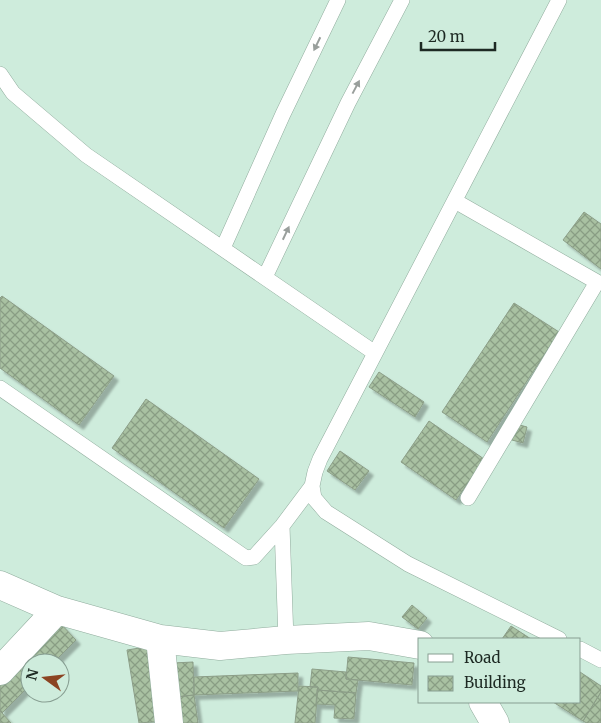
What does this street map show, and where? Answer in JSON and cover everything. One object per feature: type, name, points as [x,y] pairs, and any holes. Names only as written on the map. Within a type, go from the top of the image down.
[{"type":"street","points":[[0,585],[57,610],[160,639],[220,646],[286,640],[369,636],[418,645]]},
{"type":"street","points":[[0,672],[57,610]]},
{"type":"street","points":[[160,639],[169,723]]},
{"type":"street","points":[[484,703],[495,723]]},
{"type":"lane","points":[[223,248],[283,114],[338,0]]},
{"type":"lane","points":[[265,278],[348,103],[402,0]]},
{"type":"lane","points":[[557,638],[408,564],[326,512],[314,498],[312,486],[314,472],[320,459],[558,0]]},
{"type":"lane","points":[[0,74],[12,93],[86,155],[375,354]]},
{"type":"lane","points":[[455,200],[597,282],[468,498]]},
{"type":"lane","points":[[0,388],[246,558],[254,557],[282,526],[312,486]]},
{"type":"lane","points":[[282,526],[286,640]]},
{"type":"lane","points":[[581,650],[601,660]]},
{"type":"building","points":[[584,212],[601,224],[601,269],[563,240]]},
{"type":"building","points":[[2,296],[114,376],[79,425],[0,368],[0,298]]},
{"type":"building","points":[[514,303],[559,332],[487,442],[442,412]]},
{"type":"building","points":[[379,372],[424,402],[415,417],[369,387]]},
{"type":"building","points":[[146,399],[259,479],[224,528],[112,448]]},
{"type":"building","points":[[429,421],[484,459],[456,500],[401,462]]},
{"type":"building","points":[[516,424],[527,427],[523,443],[512,440]]},
{"type":"building","points":[[340,451],[369,471],[355,490],[327,471]]},
{"type":"building","points":[[412,605],[427,618],[418,629],[402,617]]},
{"type":"building","points":[[59,622],[76,640],[63,653],[27,653]]},
{"type":"building","points":[[511,626],[529,638],[503,638]]},
{"type":"building","points":[[152,646],[164,721],[139,723],[127,650]]},
{"type":"building","points":[[348,657],[414,663],[412,685],[346,679]]},
{"type":"building","points":[[20,660],[20,695],[2,713],[0,711],[0,679]]},
{"type":"building","points":[[193,662],[194,695],[176,697],[173,663]]},
{"type":"building","points":[[312,669],[346,672],[346,679],[358,680],[356,693],[317,690],[318,687],[310,687]]},
{"type":"building","points":[[298,673],[298,691],[194,695],[194,677]]},
{"type":"building","points":[[581,673],[601,686],[601,692],[583,721],[555,703],[581,703]]},
{"type":"building","points":[[299,686],[318,687],[315,723],[295,723]]},
{"type":"building","points":[[317,690],[356,693],[354,719],[334,718],[335,705],[316,704]]},
{"type":"building","points":[[601,692],[601,723],[587,723],[583,721]]},
{"type":"building","points":[[194,695],[198,723],[179,723],[176,697]]},
{"type":"building","points":[[0,711],[2,713],[11,723],[0,723]]}]
